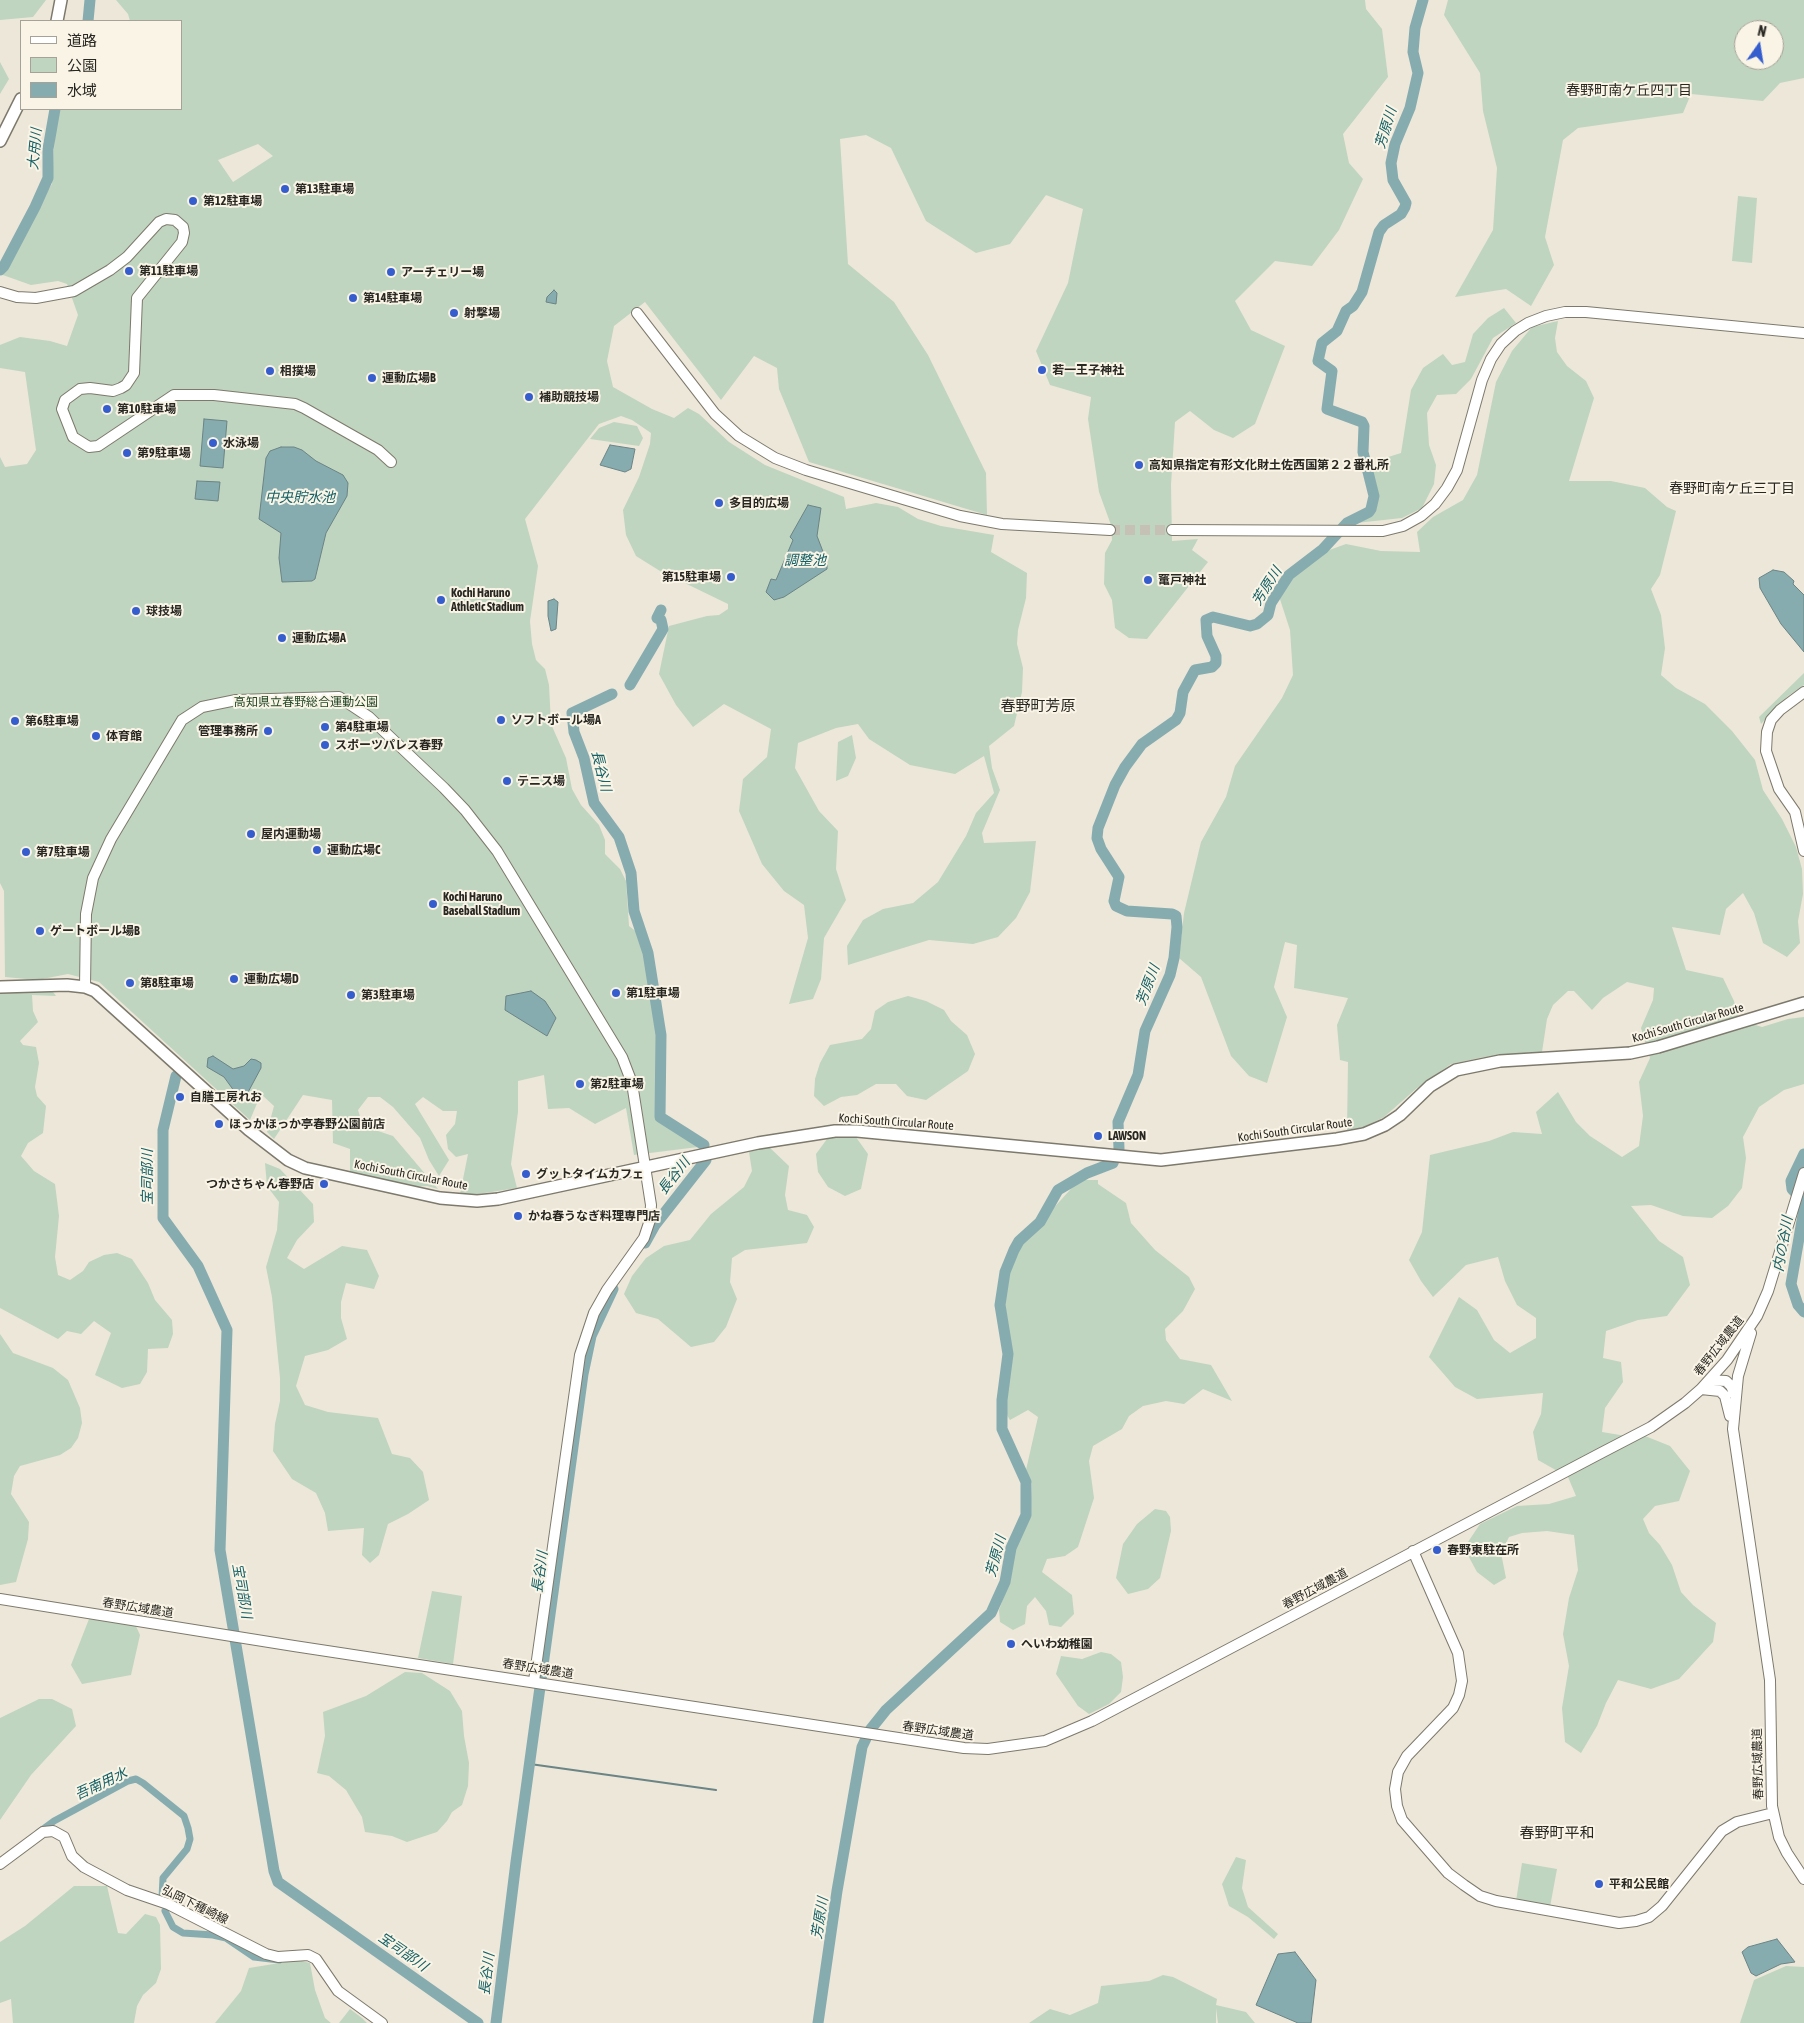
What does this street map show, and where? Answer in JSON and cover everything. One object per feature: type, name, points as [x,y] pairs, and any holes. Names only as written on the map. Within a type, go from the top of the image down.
[{"type":"main road","points":[[57,20],[61,0]]},
{"type":"main road","points":[[0,141],[20,100]]},
{"type":"main road","points":[[0,987],[85,987]]},
{"type":"main road","name":"Kochi South Circular Route","points":[[85,987],[95,992],[111,1005],[274,1151],[306,1168],[440,1198],[477,1201],[498,1199],[758,1143],[835,1131],[857,1131],[1161,1160],[1337,1139],[1364,1134],[1385,1125],[1400,1115],[1430,1086],[1456,1070],[1500,1062],[1630,1053],[1658,1047],[1804,1003]]},
{"type":"street","points":[[0,292],[36,298],[74,291],[110,270],[127,257],[159,222],[166,219],[175,220],[183,227],[182,242],[136,298],[134,373],[126,385],[121,388],[112,390],[80,389],[65,400],[62,409],[74,437],[90,447],[98,446],[174,395],[214,394],[295,404],[378,450],[391,462]]},
{"type":"street","points":[[1172,530],[1330,529],[1383,531],[1403,526],[1421,516],[1447,488],[1457,470],[1482,380],[1491,359],[1501,344],[1528,323],[1546,316],[1565,312],[1586,312],[1804,333]]},
{"type":"street","points":[[637,313],[715,414],[739,436],[775,458],[806,470],[960,516],[1002,524],[1110,530]]},
{"type":"street","points":[[1804,692],[1780,710],[1772,720],[1767,732],[1766,751],[1779,790],[1795,812],[1804,851]]},
{"type":"street","points":[[85,987],[86,914],[93,878],[111,839],[182,720],[202,707],[236,700],[340,697],[369,717],[444,788],[466,810],[497,851],[622,1057],[632,1083],[646,1166],[650,1205],[647,1228],[639,1245],[607,1290],[594,1313],[580,1355],[534,1681]]},
{"type":"street","name":"春野広域農道","points":[[1804,1173],[1768,1291],[1757,1316],[1738,1376],[1733,1429],[1770,1680],[1770,1772],[1773,1813],[1787,1853],[1804,1879]]},
{"type":"street","name":"春野広域農道","points":[[0,1598],[964,1748],[988,1750],[1045,1742],[1092,1721],[1651,1427],[1710,1380],[1741,1342],[1757,1316]]},
{"type":"street","points":[[1710,1380],[1726,1381],[1735,1394]]},
{"type":"street","points":[[1701,1389],[1720,1391],[1725,1396],[1733,1429]]},
{"type":"street","points":[[1413,1552],[1458,1653],[1462,1682],[1453,1708],[1407,1756],[1398,1772],[1395,1789],[1397,1806],[1402,1820],[1448,1873],[1464,1885],[1480,1896],[1496,1901],[1620,1923],[1636,1921],[1649,1917],[1662,1906],[1722,1831],[1737,1822],[1773,1813]]},
{"type":"street","name":"弘岡下種崎線","points":[[0,1864],[43,1832],[53,1831],[64,1837],[72,1856],[84,1867],[127,1890],[168,1904],[266,1954],[278,1957],[308,1955],[316,1958],[338,1991],[382,2023]]},
{"type":"green space","points":[[0,0],[46,0],[33,17],[0,20]]},
{"type":"green space","name":"高知県立春野総合運動公園","points":[[116,0],[1365,0],[1366,9],[1382,29],[1388,77],[1343,134],[1349,163],[1363,179],[1339,230],[1312,266],[1275,261],[1235,301],[1251,330],[1285,346],[1255,424],[1233,438],[1214,430],[1190,411],[1175,422],[1171,485],[1172,541],[1198,539],[1192,550],[1208,562],[1147,639],[1129,638],[1115,628],[1112,600],[1104,584],[1105,553],[1112,540],[1111,525],[1099,492],[1088,419],[1091,397],[1050,385],[1036,351],[1068,283],[1083,209],[1046,195],[1010,244],[976,253],[926,221],[891,148],[866,135],[840,139],[848,264],[894,302],[928,355],[986,473],[987,515],[809,462],[779,389],[777,368],[754,356],[721,400],[645,302],[614,326],[607,361],[613,387],[652,409],[674,418],[688,408],[699,414],[729,442],[765,465],[844,497],[846,509],[876,503],[898,507],[918,519],[941,526],[994,535],[991,552],[1027,573],[1026,598],[1018,630],[1017,644],[1023,668],[1022,692],[1014,726],[989,746],[992,768],[1000,790],[982,833],[984,843],[1036,841],[1030,892],[1016,918],[998,937],[973,944],[929,940],[848,965],[847,946],[863,920],[883,909],[913,903],[938,882],[966,836],[976,813],[994,793],[984,756],[955,774],[910,765],[869,739],[858,724],[836,728],[798,743],[795,768],[819,811],[838,831],[836,869],[846,900],[824,938],[821,979],[813,999],[789,1004],[808,938],[804,905],[784,891],[762,864],[739,811],[743,779],[767,757],[771,729],[724,704],[693,727],[676,705],[659,674],[669,626],[707,616],[719,615],[728,609],[728,604],[660,571],[636,556],[626,535],[623,510],[639,477],[650,444],[651,433],[632,420],[621,416],[599,424],[525,519],[538,566],[530,621],[532,644],[536,660],[545,669],[549,685],[551,724],[566,758],[572,789],[581,805],[599,825],[605,840],[605,854],[620,869],[626,881],[629,926],[642,936],[658,1035],[657,1119],[698,1147],[634,1155],[626,1108],[595,1124],[569,1108],[548,1109],[544,1075],[518,1081],[518,1112],[511,1164],[517,1188],[478,1194],[460,1194],[468,1154],[456,1157],[448,1149],[446,1135],[455,1124],[457,1111],[443,1111],[423,1097],[415,1104],[449,1160],[439,1176],[429,1160],[420,1138],[393,1107],[380,1097],[368,1097],[358,1110],[363,1126],[393,1136],[438,1189],[427,1186],[412,1187],[350,1171],[350,1149],[333,1143],[332,1100],[303,1095],[274,1139],[267,1132],[274,1106],[261,1094],[250,1120],[99,982],[68,974],[37,980],[5,977],[4,891],[0,883],[0,457],[5,467],[27,464],[36,450],[25,372],[0,368],[0,345],[20,337],[50,341],[67,346],[78,315],[67,284],[58,281],[31,285],[0,274],[15,253],[32,215],[52,184],[55,131],[59,110],[182,110],[182,20],[130,20],[128,14]],"holes":[[[258,144],[273,156],[233,182],[218,160]]]},
{"type":"green space","points":[[1448,0],[1804,0],[1804,78],[1780,83],[1763,101],[1691,94],[1683,113],[1578,128],[1563,140],[1545,237],[1554,265],[1531,306],[1506,289],[1455,297],[1493,230],[1497,168],[1483,111],[1480,73],[1444,15]]},
{"type":"green space","points":[[0,62],[9,79],[0,94]]},
{"type":"green space","points":[[1738,196],[1757,198],[1752,263],[1732,261]]},
{"type":"green space","points":[[1504,308],[1516,323],[1493,338],[1471,379],[1456,394],[1437,395],[1427,413],[1429,445],[1436,465],[1434,484],[1422,508],[1402,518],[1356,523],[1373,513],[1378,496],[1372,467],[1385,458],[1401,453],[1411,390],[1423,368],[1443,354],[1452,365],[1465,362],[1473,334],[1488,318]]},
{"type":"green space","points":[[1558,321],[1555,338],[1557,352],[1567,366],[1586,381],[1594,398],[1569,481],[1611,481],[1645,488],[1667,507],[1676,511],[1660,575],[1651,589],[1661,615],[1665,648],[1661,675],[1676,688],[1705,704],[1732,731],[1755,760],[1763,790],[1782,819],[1796,847],[1802,869],[1803,894],[1798,921],[1800,943],[1787,957],[1763,943],[1754,913],[1743,893],[1726,909],[1720,935],[1672,927],[1686,970],[1723,978],[1734,1001],[1739,1020],[1762,1027],[1788,1019],[1804,1017],[1804,1084],[1784,1090],[1759,1107],[1743,1137],[1746,1158],[1742,1188],[1728,1206],[1712,1218],[1683,1216],[1651,1205],[1631,1206],[1659,1241],[1683,1257],[1690,1285],[1667,1316],[1638,1320],[1606,1331],[1603,1358],[1621,1362],[1623,1382],[1605,1408],[1602,1432],[1626,1436],[1645,1436],[1670,1446],[1690,1471],[1679,1501],[1655,1506],[1643,1519],[1649,1533],[1660,1545],[1672,1565],[1681,1592],[1693,1605],[1716,1623],[1713,1642],[1679,1679],[1651,1689],[1618,1680],[1597,1726],[1581,1753],[1565,1742],[1562,1708],[1569,1666],[1563,1634],[1569,1598],[1578,1570],[1574,1535],[1547,1531],[1522,1533],[1509,1537],[1501,1553],[1506,1578],[1494,1585],[1477,1572],[1464,1548],[1480,1524],[1517,1506],[1549,1504],[1576,1496],[1568,1477],[1538,1460],[1533,1432],[1541,1414],[1543,1393],[1477,1399],[1455,1387],[1429,1357],[1459,1297],[1477,1310],[1494,1340],[1510,1353],[1536,1338],[1536,1318],[1517,1305],[1505,1281],[1498,1257],[1466,1265],[1433,1297],[1409,1260],[1422,1232],[1430,1155],[1489,1141],[1513,1132],[1542,1134],[1536,1112],[1558,1092],[1576,1122],[1590,1136],[1622,1157],[1639,1146],[1643,1116],[1639,1082],[1650,1058],[1641,1028],[1653,1000],[1654,988],[1627,982],[1603,998],[1592,1010],[1574,991],[1568,991],[1553,1005],[1547,1019],[1542,1052],[1484,1057],[1451,1064],[1417,1088],[1384,1117],[1364,1127],[1347,1130],[1348,1062],[1340,1060],[1337,1025],[1348,998],[1294,988],[1297,945],[1285,942],[1274,987],[1287,1017],[1267,1083],[1249,1076],[1231,1056],[1201,977],[1179,958],[1184,913],[1201,842],[1226,797],[1235,766],[1282,698],[1293,675],[1290,630],[1277,590],[1310,557],[1346,544],[1381,551],[1420,552],[1417,532],[1433,517],[1463,500],[1477,475],[1496,382],[1512,351],[1532,327]]},
{"type":"green space","points":[[614,422],[637,426],[643,438],[639,446],[590,439],[599,428]]},
{"type":"green space","points":[[1804,673],[1804,685],[1788,696],[1761,724],[1759,717]]},
{"type":"green space","points":[[852,735],[856,758],[848,776],[836,781],[838,742]]},
{"type":"green space","points":[[0,984],[51,989],[56,996],[32,995],[33,1011],[38,1022],[20,1041],[23,1045],[36,1047],[39,1063],[35,1087],[37,1096],[46,1106],[43,1133],[28,1143],[21,1156],[34,1171],[55,1184],[59,1216],[55,1257],[58,1275],[70,1280],[83,1271],[89,1262],[104,1255],[117,1253],[132,1259],[148,1283],[155,1300],[172,1320],[173,1334],[168,1348],[148,1349],[147,1372],[140,1384],[122,1388],[95,1375],[111,1333],[94,1321],[81,1334],[67,1331],[58,1339],[0,1308]]},
{"type":"green space","points":[[908,996],[926,1001],[944,1010],[951,1021],[967,1035],[975,1054],[968,1071],[926,1100],[907,1096],[896,1084],[876,1084],[857,1095],[841,1097],[824,1106],[814,1096],[815,1079],[820,1063],[830,1045],[862,1039],[871,1029],[875,1011],[888,1002]]},
{"type":"green space","points":[[853,1133],[868,1154],[861,1189],[845,1196],[828,1187],[818,1172],[816,1154],[827,1139]]},
{"type":"green space","points":[[768,1146],[789,1166],[785,1195],[788,1210],[807,1215],[814,1227],[807,1243],[745,1250],[732,1258],[730,1282],[737,1299],[726,1327],[714,1342],[691,1347],[658,1319],[636,1313],[624,1294],[632,1276],[646,1258],[664,1246],[690,1240],[711,1214],[744,1187],[752,1171],[749,1152]]},
{"type":"green space","points":[[265,1163],[280,1169],[313,1204],[314,1222],[297,1240],[287,1258],[304,1269],[342,1246],[367,1250],[379,1276],[374,1289],[346,1283],[341,1302],[341,1318],[347,1339],[328,1350],[305,1356],[296,1386],[305,1405],[328,1412],[378,1418],[392,1454],[410,1458],[423,1472],[429,1500],[388,1524],[379,1555],[370,1563],[362,1555],[364,1528],[328,1531],[325,1513],[316,1493],[292,1479],[273,1451],[275,1424],[280,1401],[280,1378],[272,1297],[266,1267],[277,1230],[279,1202],[267,1186]]},
{"type":"green space","points":[[1079,1180],[1098,1180],[1098,1184],[1126,1203],[1131,1223],[1155,1250],[1189,1277],[1195,1289],[1183,1311],[1165,1329],[1166,1340],[1180,1359],[1211,1365],[1232,1401],[1203,1389],[1184,1404],[1166,1401],[1143,1406],[1129,1416],[1122,1429],[1093,1446],[1089,1461],[1094,1498],[1078,1547],[1065,1556],[1047,1559],[1042,1572],[1072,1595],[1074,1614],[1061,1627],[1049,1625],[1046,1611],[1035,1597],[1027,1606],[1025,1624],[1013,1630],[1000,1622],[999,1610],[1006,1591],[1013,1552],[1030,1509],[1032,1484],[1026,1470],[1038,1417],[1028,1410],[1010,1420],[1005,1412],[1005,1344],[999,1326],[999,1289],[1007,1266],[1020,1245]]},
{"type":"green space","points":[[0,1334],[13,1353],[53,1368],[68,1380],[80,1408],[82,1423],[78,1438],[71,1448],[60,1455],[20,1466],[14,1476],[11,1494],[29,1522],[28,1539],[16,1582],[0,1585]]},
{"type":"green space","points":[[1155,1509],[1166,1511],[1170,1517],[1171,1531],[1160,1578],[1148,1589],[1128,1594],[1116,1578],[1123,1544],[1137,1524]]},
{"type":"green space","points":[[432,1591],[462,1596],[453,1664],[418,1658]]},
{"type":"green space","points":[[89,1619],[135,1624],[140,1635],[131,1675],[82,1684],[71,1665]]},
{"type":"green space","points":[[1101,1652],[1111,1654],[1121,1662],[1123,1677],[1121,1692],[1109,1704],[1089,1714],[1078,1706],[1056,1674],[1061,1656],[1082,1659]]},
{"type":"green space","points":[[405,1672],[422,1673],[450,1691],[462,1711],[469,1763],[468,1786],[462,1805],[452,1812],[437,1832],[407,1842],[392,1836],[365,1832],[362,1817],[346,1790],[329,1776],[317,1773],[325,1736],[323,1712],[366,1696]]},
{"type":"green space","points":[[39,1699],[52,1699],[72,1709],[76,1726],[31,1775],[0,1820],[0,1718]]},
{"type":"green space","points":[[1236,1857],[1246,1860],[1242,1888],[1248,1907],[1278,1934],[1274,1939],[1248,1917],[1229,1906],[1222,1884]]},
{"type":"green space","points":[[1522,1863],[1557,1869],[1550,1907],[1516,1901]]},
{"type":"green space","points":[[74,1886],[107,1886],[118,1933],[126,1934],[145,1914],[156,1917],[160,1925],[161,1969],[156,1983],[143,1995],[137,2006],[134,2023],[13,2023],[11,1999],[0,2003],[0,1942],[25,1926]]},
{"type":"green space","points":[[298,1960],[310,1963],[315,1990],[325,2018],[331,2023],[215,2023],[241,1991],[249,1968]]},
{"type":"green space","points":[[1786,1966],[1804,1967],[1804,2023],[1740,2023],[1754,1980]]},
{"type":"green space","points":[[1163,1975],[1173,1977],[1217,1999],[1216,2005],[1246,2012],[1255,2023],[1218,2023],[1216,2008],[1216,2023],[1029,2023],[1050,2009],[1070,2015],[1098,2003],[1101,1986],[1149,1981]]},
{"type":"green space","points":[[350,2009],[362,2018],[367,2023],[339,2023]]},
{"type":"water","points":[[554,290],[557,293],[556,304],[546,302],[547,297]]},
{"type":"water","name":"水泳場","points":[[204,419],[227,421],[223,468],[200,466]]},
{"type":"water","points":[[610,445],[635,449],[631,469],[625,472],[600,465]]},
{"type":"water","name":"中央貯水池","points":[[281,447],[294,447],[302,450],[316,461],[343,475],[348,483],[347,496],[326,533],[315,579],[312,581],[282,582],[279,558],[281,533],[259,519],[266,458],[270,451]]},
{"type":"water","points":[[197,481],[220,482],[218,501],[195,499]]},
{"type":"water","name":"調整池","points":[[808,505],[821,508],[817,536],[827,562],[827,569],[784,597],[774,600],[766,592],[771,579],[776,580],[793,540],[790,537]]},
{"type":"water","points":[[1773,570],[1784,572],[1794,581],[1793,584],[1804,595],[1804,652],[1781,624],[1760,588],[1759,578]]},
{"type":"water","points":[[554,599],[558,602],[556,629],[551,631],[548,601]]},
{"type":"water","points":[[531,991],[545,1001],[556,1018],[547,1036],[505,1010],[506,996]]},
{"type":"water","points":[[213,1056],[233,1069],[244,1066],[251,1059],[261,1063],[261,1068],[246,1096],[237,1095],[224,1077],[207,1067],[208,1058]]},
{"type":"water","points":[[1777,1939],[1795,1962],[1781,1964],[1756,1976],[1751,1973],[1742,1952],[1748,1947]]},
{"type":"water","points":[[1295,1952],[1316,1980],[1311,2023],[1298,2023],[1256,2005],[1278,1954]]},
{"type":"waterway","name":"大用川","points":[[88,20],[90,0]]},
{"type":"waterway","name":"芳原川","points":[[1119,1149],[1118,1122],[1138,1075],[1145,1031],[1170,975],[1174,958],[1177,927],[1176,916],[1172,914],[1127,911],[1116,906],[1114,901],[1119,877],[1101,849],[1097,838],[1098,828],[1115,785],[1125,767],[1142,744],[1176,720],[1180,713],[1183,692],[1195,670],[1212,667],[1216,663],[1216,656],[1207,636],[1206,620],[1213,617],[1250,626],[1257,624],[1268,615],[1271,603],[1289,575],[1323,549],[1347,523],[1369,512],[1371,509],[1374,496],[1363,452],[1364,426],[1362,422],[1327,409],[1332,371],[1318,361],[1322,343],[1337,331],[1346,311],[1353,306],[1362,292],[1379,232],[1384,225],[1401,214],[1405,207],[1406,203],[1393,180],[1391,163],[1395,144],[1410,108],[1418,73],[1413,52],[1415,28],[1423,0]]},
{"type":"waterway","name":"大用川","points":[[0,270],[4,266],[35,207],[48,178],[48,149],[55,110]]},
{"type":"waterway","name":"長谷川","points":[[630,685],[663,629],[661,620],[657,618],[661,610]]},
{"type":"waterway","name":"長谷川","points":[[612,694],[572,713],[574,732],[584,758],[594,803],[619,837],[631,873],[634,911],[648,953],[661,1035],[660,1117],[704,1145]]},
{"type":"waterway","name":"宝司部川","points":[[176,1076],[163,1130],[163,1218],[198,1266],[227,1330],[220,1550],[274,1871],[278,1882],[478,2023]]},
{"type":"waterway","name":"内の谷川","points":[[1804,1154],[1791,1181],[1792,1189],[1802,1200],[1804,1209],[1791,1284],[1798,1305],[1804,1312]]},
{"type":"waterway","name":"芳原川","points":[[818,2023],[837,1891],[862,1747],[870,1730],[886,1710],[991,1613],[1005,1582],[1011,1548],[1026,1515],[1026,1482],[1002,1429],[1002,1400],[1008,1354],[1000,1305],[1005,1272],[1019,1241],[1040,1222],[1058,1190],[1087,1173],[1113,1163],[1115,1158]]},
{"type":"waterway","name":"長谷川","points":[[645,1243],[655,1225],[706,1160]]},
{"type":"waterway","name":"長谷川","points":[[496,2023],[516,1862],[583,1374],[591,1336],[613,1289]]},
{"type":"waterway","points":[[530,1764],[716,1790]]},
{"type":"waterway","name":"吾南用水","points":[[39,1832],[54,1821],[128,1781],[136,1779],[184,1816],[188,1828],[190,1839],[187,1849],[163,1878],[162,1898]]},
{"type":"waterway","name":"吾南用水","points":[[165,1911],[173,1927],[183,1933],[226,1938],[254,1957],[279,1960]]},
{"type":"tunnel","points":[[1110,530],[1172,530]]},
{"type":"place","name":"第13駐車場","points":[[285,189]]},
{"type":"place","name":"第12駐車場","points":[[193,201]]},
{"type":"place","name":"第11駐車場","points":[[129,271]]},
{"type":"place","name":"アーチェリー場","points":[[391,272]]},
{"type":"place","name":"第14駐車場","points":[[353,298]]},
{"type":"place","name":"射撃場","points":[[454,313]]},
{"type":"place","name":"若一王子神社","points":[[1042,370]]},
{"type":"place","name":"相撲場","points":[[270,371]]},
{"type":"place","name":"運動広場B","points":[[372,378]]},
{"type":"place","name":"補助競技場","points":[[529,397]]},
{"type":"place","name":"第10駐車場","points":[[107,409]]},
{"type":"place","name":"水泳場","points":[[213,443]]},
{"type":"place","name":"第9駐車場","points":[[127,453]]},
{"type":"place","name":"高知県指定有形文化財土佐西国第２２番札所","points":[[1139,465]]},
{"type":"place","name":"多目的広場","points":[[719,503]]},
{"type":"place","name":"第15駐車場","points":[[731,577]]},
{"type":"place","name":"竃戸神社","points":[[1148,580]]},
{"type":"place","name":"Kochi Haruno Athletic Stadium","points":[[441,600]]},
{"type":"place","name":"球技場","points":[[136,611]]},
{"type":"place","name":"運動広場A","points":[[282,638]]},
{"type":"place","name":"ソフトボール場A","points":[[501,720]]},
{"type":"place","name":"第6駐車場","points":[[15,721]]},
{"type":"place","name":"第4駐車場","points":[[325,727]]},
{"type":"place","name":"管理事務所","points":[[268,731]]},
{"type":"place","name":"体育館","points":[[96,736]]},
{"type":"place","name":"スポーツパレス春野","points":[[325,745]]},
{"type":"place","name":"テニス場","points":[[507,781]]},
{"type":"place","name":"屋内運動場","points":[[251,834]]},
{"type":"place","name":"運動広場C","points":[[317,850]]},
{"type":"place","name":"第7駐車場","points":[[26,852]]},
{"type":"place","name":"Kochi Haruno Baseball Stadium","points":[[433,904]]},
{"type":"place","name":"ゲートボール場B","points":[[40,931]]},
{"type":"place","name":"運動広場D","points":[[234,979]]},
{"type":"place","name":"第8駐車場","points":[[130,983]]},
{"type":"place","name":"第1駐車場","points":[[616,993]]},
{"type":"place","name":"第3駐車場","points":[[351,995]]},
{"type":"place","name":"第2駐車場","points":[[580,1084]]},
{"type":"place","name":"自膳工房れお","points":[[180,1097]]},
{"type":"place","name":"ほっかほっか亭春野公園前店","points":[[219,1124]]},
{"type":"place","name":"LAWSON","points":[[1098,1136]]},
{"type":"place","name":"グットタイムカフェ","points":[[526,1174]]},
{"type":"place","name":"つかさちゃん春野店","points":[[324,1184]]},
{"type":"place","name":"かね春うなぎ料理専門店","points":[[518,1216]]},
{"type":"place","name":"春野東駐在所","points":[[1437,1550]]},
{"type":"place","name":"へいわ幼稚園","points":[[1011,1644]]},
{"type":"place","name":"平和公民館","points":[[1599,1884]]},
{"type":"district","name":"春野町南ケ丘四丁目","points":[[1629,91]]},
{"type":"district","name":"春野町南ケ丘三丁目","points":[[1732,489]]},
{"type":"district","name":"春野町芳原","points":[[1038,706]]},
{"type":"district","name":"春野町平和","points":[[1557,1833]]}]
